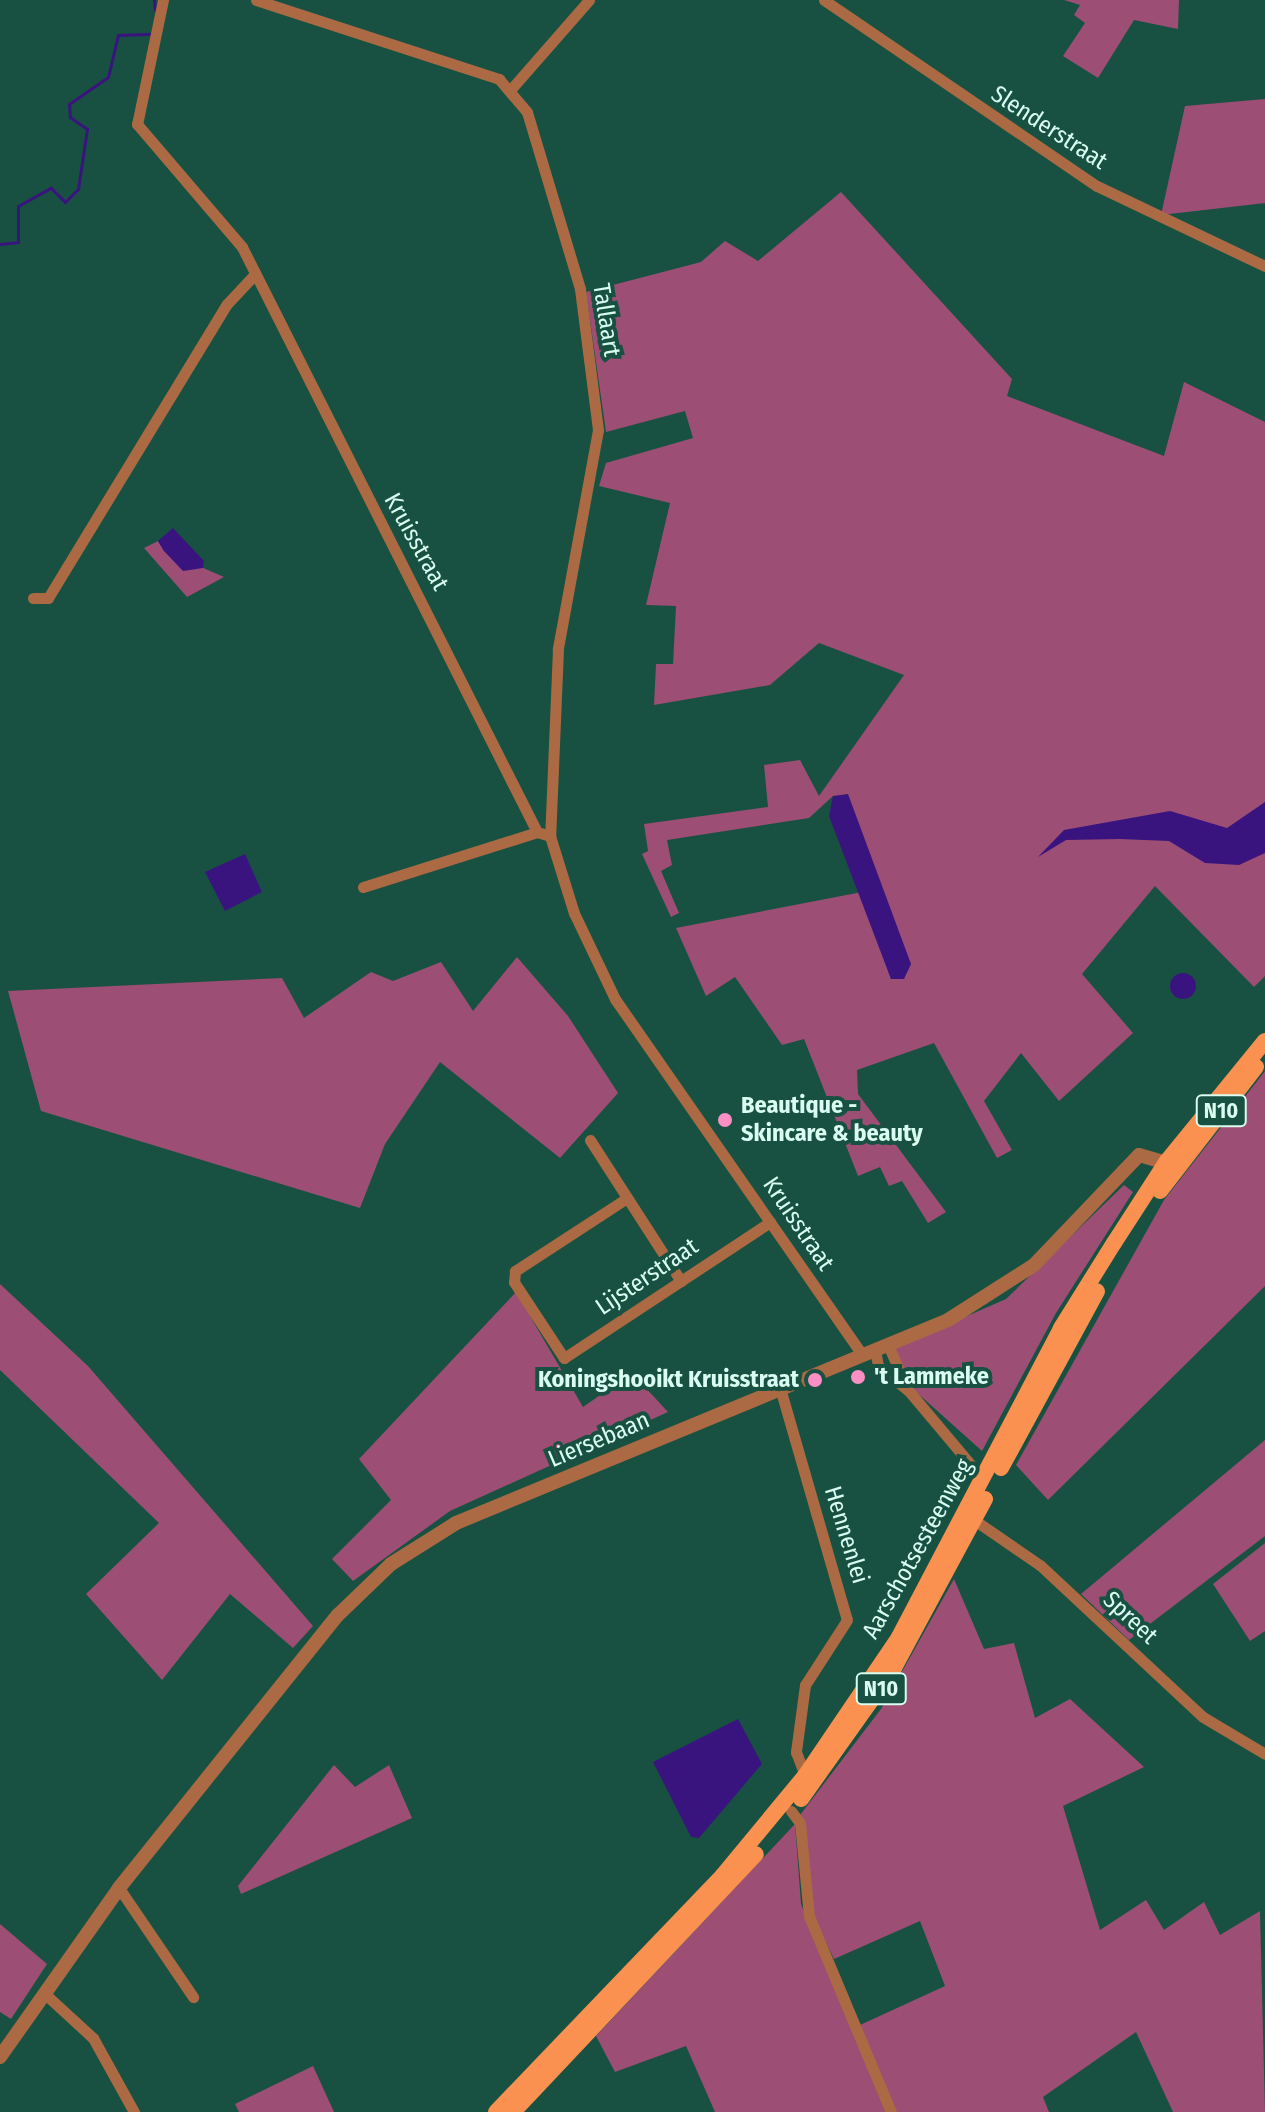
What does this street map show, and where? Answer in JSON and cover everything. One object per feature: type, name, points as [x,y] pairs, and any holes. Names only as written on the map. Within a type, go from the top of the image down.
[{"type":"main road","name":"Aarschotsesteenweg","points":[[513,2112],[791,1811],[870,1706],[970,1517],[1075,1329],[1173,1163],[1265,1041]]},
{"type":"main road","name":"Aarschotsesteenweg","points":[[1226,1095],[1265,1057]]},
{"type":"main road","name":"Aarschotsesteenweg","points":[[496,2112],[723,1875],[805,1776],[899,1637],[970,1517]]},
{"type":"street","name":"Kruisstraat","points":[[163,0],[137,124],[227,226],[537,832]]},
{"type":"street","points":[[256,0],[512,88],[589,0]]},
{"type":"street","name":"Slenderstraat","points":[[824,0],[1097,186],[1265,266]]},
{"type":"street","name":"Tallaart","points":[[512,88],[527,112],[576,272],[598,430],[558,649],[550,836]]},
{"type":"street","points":[[33,598],[48,598],[231,297],[253,276]]},
{"type":"street","points":[[363,887],[537,832],[550,836]]},
{"type":"street","name":"Kruisstraat","points":[[550,836],[556,868],[609,987],[770,1222],[875,1350]]},
{"type":"street","points":[[590,1140],[681,1281]]},
{"type":"street","name":"Liersebaan","points":[[0,2057],[119,1888],[338,1615],[391,1564],[456,1523],[875,1350],[1014,1282],[1139,1155],[1173,1163]]},
{"type":"street","name":"Lijsterstraat","points":[[627,1198],[515,1271],[514,1282],[564,1358],[770,1222]]},
{"type":"street","points":[[875,1350],[878,1366],[908,1390],[970,1464]]},
{"type":"street","name":"Hennenlei","points":[[780,1388],[847,1620],[805,1685],[796,1752],[805,1776]]},
{"type":"street","name":"Spreet","points":[[970,1517],[1041,1566],[1203,1717],[1265,1754]]},
{"type":"street","points":[[791,1811],[800,1823],[809,1916],[891,2112]]},
{"type":"street","points":[[119,1888],[193,1997]]},
{"type":"street","points":[[44,1993],[93,2038],[134,2112]]},
{"type":"shaded area","points":[[1064,0],[1179,0],[1178,29],[1134,20],[1098,78],[1063,56],[1085,23],[1074,15],[1080,5]]},
{"type":"shaded area","points":[[1265,99],[1265,203],[1161,215],[1185,106]]},
{"type":"shaded area","points":[[841,192],[1012,379],[1007,396],[1164,456],[1184,382],[1265,422],[1265,976],[1254,987],[1155,886],[1082,974],[1133,1033],[1059,1101],[1021,1053],[984,1101],[1012,1150],[997,1158],[934,1043],[857,1070],[858,1094],[946,1212],[928,1223],[902,1181],[889,1186],[880,1167],[858,1176],[804,1039],[782,1045],[735,977],[706,996],[676,928],[862,892],[891,979],[911,964],[833,796],[809,818],[667,840],[672,865],[661,871],[679,913],[671,917],[642,854],[648,851],[644,824],[768,807],[764,765],[800,760],[819,796],[904,675],[819,643],[770,685],[654,705],[656,664],[673,664],[676,606],[646,605],[670,503],[599,486],[606,463],[693,438],[685,411],[606,432],[586,292],[701,262],[725,241],[758,261]]},
{"type":"shaded area","points":[[173,528],[204,561],[203,568],[183,571],[164,551],[158,541]]},
{"type":"shaded area","points":[[158,541],[164,551],[224,577],[187,597],[144,548]]},
{"type":"shaded area","points":[[848,794],[911,964],[904,979],[891,979],[829,816],[833,796]]},
{"type":"shaded area","points":[[1265,802],[1265,853],[1239,865],[1205,863],[1169,841],[1120,839],[1066,840],[1038,857],[1064,830],[1170,811],[1227,828]]},
{"type":"shaded area","points":[[245,854],[262,892],[225,911],[205,872]]},
{"type":"shaded area","points":[[517,957],[568,1016],[618,1093],[560,1158],[440,1062],[385,1144],[360,1208],[41,1111],[8,991],[282,978],[304,1018],[371,972],[393,981],[441,962],[473,1011]]},
{"type":"shaded area","points":[[1183,973],[1193,976],[1196,986],[1193,996],[1183,999],[1173,996],[1170,986],[1173,976]]},
{"type":"shaded area","points":[[1265,1071],[1265,1286],[1048,1500],[1016,1465],[1164,1200]]},
{"type":"shaded area","points":[[1124,1185],[1133,1192],[1056,1313],[982,1451],[914,1390],[894,1348],[1006,1299]]},
{"type":"shaded area","points":[[0,1284],[88,1366],[313,1626],[293,1648],[230,1594],[162,1680],[86,1594],[159,1523],[0,1370]]},
{"type":"shaded area","points":[[516,1292],[583,1407],[632,1373],[668,1412],[450,1511],[353,1581],[332,1559],[391,1500],[359,1459]]},
{"type":"shaded area","points":[[1265,1440],[1265,1536],[1129,1640],[1081,1594]]},
{"type":"shaded area","points":[[1265,1543],[1265,1631],[1250,1641],[1213,1584]]},
{"type":"shaded area","points":[[954,1579],[984,1649],[1014,1643],[1035,1718],[1070,1699],[1144,1767],[1063,1806],[1100,1930],[1146,1900],[1164,1930],[1204,1902],[1220,1935],[1260,1911],[1265,2112],[1173,2112],[1136,2032],[1043,2097],[1049,2112],[894,2112],[860,2025],[945,1986],[920,1921],[834,1959],[813,1915],[800,1815],[881,1709]]},
{"type":"shaded area","points":[[738,1719],[762,1764],[699,1838],[691,1837],[653,1762]]},
{"type":"shaded area","points":[[334,1765],[355,1787],[389,1765],[412,1818],[241,1894],[238,1886]]},
{"type":"shaded area","points":[[795,1824],[801,1904],[886,2112],[715,2112],[686,2046],[615,2072],[596,2036]]},
{"type":"shaded area","points":[[0,1924],[47,1964],[11,2019],[0,2012]]},
{"type":"shaded area","points":[[313,2066],[334,2112],[239,2112],[235,2104]]},
{"type":"waterway","points":[[154,0],[155,10]]},
{"type":"waterway","points":[[0,244],[18,242],[18,206],[51,188],[65,202],[78,189],[87,129],[70,117],[69,104],[108,77],[118,35],[153,34]]},
{"type":"place","name":"Beautique - Skincare & beauty","points":[[725,1120]]},
{"type":"place","name":"'t Lammeke","points":[[858,1377]]},
{"type":"place","name":"Koningshooikt Kruisstraat","points":[[815,1380]]}]
